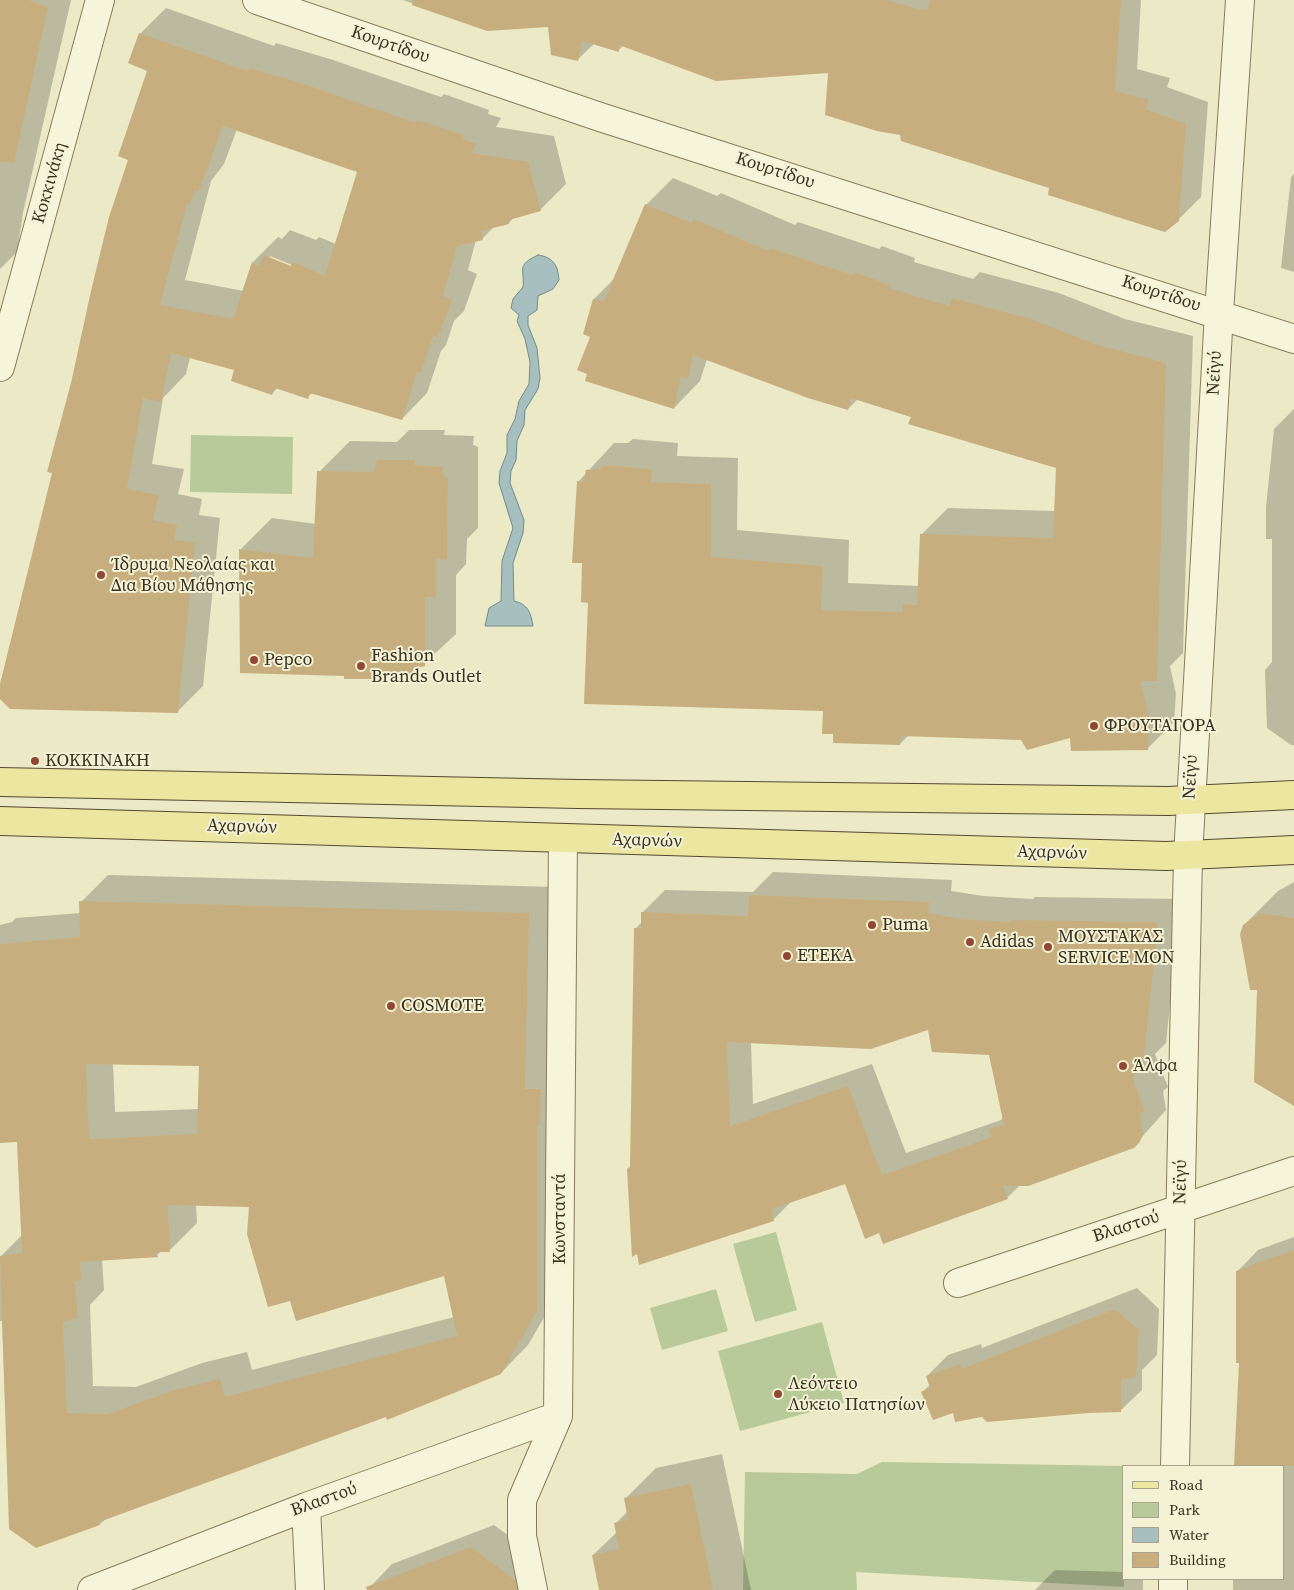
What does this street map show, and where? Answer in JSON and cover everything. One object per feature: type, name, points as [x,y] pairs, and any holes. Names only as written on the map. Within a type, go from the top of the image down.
[{"type":"main road","points":[[0,782],[578,794],[1189,800],[1294,795]]},
{"type":"main road","name":"Αχαρνών","points":[[0,821],[164,824],[562,839],[1188,856],[1294,850]]},
{"type":"street","name":"Κοκκινάκη","points":[[0,367],[5,323],[100,0]]},
{"type":"street","name":"Κουρτίδου","points":[[257,0],[600,117],[1219,313],[1294,339]]},
{"type":"street","name":"Νεϊγύ","points":[[1175,1465],[1189,800],[1240,0]]},
{"type":"street","name":"Κωνσταντά","points":[[533,1590],[522,1536],[522,1500],[558,1416],[562,839]]},
{"type":"street","name":"Βλαστού","points":[[958,1284],[1294,1171]]},
{"type":"street","name":"Βλαστού","points":[[92,1590],[306,1507],[558,1416]]},
{"type":"street","points":[[306,1507],[310,1590]]},
{"type":"green space","points":[[191,435],[293,437],[292,494],[190,492]]},
{"type":"green space","points":[[776,1232],[797,1310],[755,1322],[733,1244]]},
{"type":"green space","points":[[716,1289],[728,1331],[662,1350],[650,1308]]},
{"type":"green space","points":[[822,1322],[844,1403],[740,1431],[718,1351]]},
{"type":"green space","points":[[882,1462],[1122,1466],[1122,1580],[1124,1580],[1124,1587],[856,1572],[857,1590],[743,1590],[745,1472],[857,1474]]},
{"type":"water","points":[[538,255],[554,263],[559,280],[553,289],[538,296],[537,310],[528,316],[528,325],[537,348],[540,378],[538,389],[525,410],[524,425],[517,441],[516,460],[511,471],[510,483],[524,520],[523,533],[513,563],[514,601],[526,607],[533,626],[485,626],[489,608],[501,601],[502,561],[513,528],[499,483],[500,471],[507,453],[507,435],[515,419],[519,401],[529,384],[530,362],[525,339],[517,321],[519,315],[511,308],[513,299],[523,287],[524,265]]},
{"type":"building","points":[[0,0],[29,0],[48,7],[14,163],[0,162]]},
{"type":"building","points":[[413,0],[887,0],[926,11],[930,0],[1121,0],[1115,91],[1149,100],[1146,109],[1186,124],[1179,221],[1165,232],[1048,195],[1049,188],[901,141],[900,135],[877,131],[825,115],[828,73],[716,81],[619,45],[619,52],[582,41],[578,61],[551,55],[548,27],[487,31],[412,5]]},
{"type":"building","points":[[139,33],[248,71],[249,68],[304,84],[416,123],[417,120],[464,135],[463,139],[477,144],[472,153],[528,162],[541,211],[509,220],[509,224],[481,231],[483,240],[457,246],[443,296],[452,300],[438,338],[433,336],[421,373],[417,372],[402,420],[310,393],[308,399],[275,388],[272,395],[231,381],[234,370],[171,353],[161,402],[143,398],[127,489],[159,495],[153,520],[177,525],[174,540],[195,543],[178,713],[10,709],[0,699],[0,684],[52,473],[47,472],[71,383],[109,217],[128,160],[118,156],[147,71],[128,63]],"holes":[[[223,126],[357,172],[325,276],[293,262],[291,266],[264,255],[259,266],[252,262],[233,319],[160,305],[187,204],[190,205],[194,190],[199,191]]]},
{"type":"building","points":[[645,204],[692,223],[693,219],[769,251],[770,248],[853,275],[854,272],[890,285],[888,288],[950,306],[952,298],[1031,319],[1098,345],[1166,363],[1157,681],[1141,681],[1150,722],[1148,750],[1071,751],[1070,738],[1027,750],[1021,740],[901,736],[900,745],[833,743],[833,734],[822,734],[823,711],[584,704],[588,603],[581,602],[582,563],[572,563],[577,481],[584,482],[586,470],[600,469],[605,465],[652,469],[651,482],[711,484],[711,557],[823,566],[821,610],[903,612],[903,604],[917,605],[920,534],[1053,538],[1056,468],[908,424],[911,417],[851,398],[848,410],[808,398],[693,355],[688,379],[681,377],[674,409],[585,381],[587,374],[577,370],[590,337],[583,334],[593,299],[604,301]]},
{"type":"building","points":[[377,460],[415,460],[414,465],[443,467],[443,476],[448,478],[447,560],[436,559],[436,597],[425,597],[425,666],[415,668],[415,674],[378,674],[378,679],[344,679],[344,676],[240,673],[239,549],[313,558],[317,471],[374,472]]},
{"type":"building","points":[[749,895],[929,902],[928,913],[960,919],[1010,922],[1011,920],[1158,922],[1143,1068],[1132,1077],[1145,1111],[1140,1113],[1143,1135],[1139,1143],[1134,1148],[1028,1186],[1003,1186],[1008,1199],[883,1244],[879,1233],[865,1239],[845,1184],[772,1209],[774,1221],[639,1265],[637,1254],[632,1257],[627,1169],[630,1167],[634,928],[641,928],[641,912],[748,916]],"holes":[[[928,1030],[932,1052],[989,1055],[1004,1125],[989,1129],[992,1137],[882,1175],[848,1086],[730,1126],[727,1042],[871,1049]]]},
{"type":"building","points":[[79,901],[529,913],[525,1089],[541,1089],[540,1125],[537,1125],[537,1311],[501,1374],[387,1420],[386,1417],[99,1522],[100,1525],[36,1548],[9,1529],[0,1256],[22,1253],[17,1142],[0,1143],[0,944],[80,937]],"holes":[[[86,1064],[199,1066],[197,1134],[89,1139]],[[168,1205],[249,1207],[247,1234],[268,1307],[290,1301],[296,1321],[444,1276],[457,1336],[225,1397],[220,1379],[174,1390],[108,1414],[67,1413],[63,1322],[78,1318],[75,1282],[81,1280],[80,1262],[158,1257],[156,1252],[170,1252]]]},
{"type":"building","points":[[1261,913],[1294,918],[1294,1106],[1254,1082],[1257,990],[1250,990],[1240,934],[1243,925]]},
{"type":"building","points":[[1294,1250],[1294,1466],[1234,1465],[1239,1363],[1236,1363],[1236,1271]]},
{"type":"building","points":[[1115,1309],[1139,1330],[1136,1377],[1121,1380],[1121,1412],[987,1422],[982,1417],[955,1422],[953,1413],[933,1420],[921,1392],[930,1388],[926,1376],[960,1364],[961,1369]]},
{"type":"building","points":[[691,1484],[713,1590],[599,1590],[592,1555],[619,1549],[614,1523],[628,1520],[624,1498]]},
{"type":"building","points":[[471,1547],[515,1580],[517,1590],[367,1590],[366,1587]]},
{"type":"place","name":"Ίδρυμα Νεολαίας και Δια Βίου Μάθησης","points":[[101,575]]},
{"type":"place","name":"Pepco","points":[[254,660]]},
{"type":"place","name":"Fashion Brands Outlet","points":[[361,666]]},
{"type":"place","name":"ΦΡΟΥΤΑΓΟΡΑ","points":[[1094,726]]},
{"type":"place","name":"ΚΟΚΚΙΝΑΚΗ","points":[[35,761]]},
{"type":"place","name":"Puma","points":[[872,925]]},
{"type":"place","name":"Adidas","points":[[970,942]]},
{"type":"place","name":"ΜΟΥΣΤΑΚΑΣ SERVICE ΜΟΝ","points":[[1048,947]]},
{"type":"place","name":"ΕΤΕΚΑ","points":[[787,956]]},
{"type":"place","name":"COSMOTE","points":[[391,1006]]},
{"type":"place","name":"Άλφα","points":[[1123,1066]]},
{"type":"place","name":"Λεόντειο Λύκειο Πατησίων","points":[[778,1394]]}]
